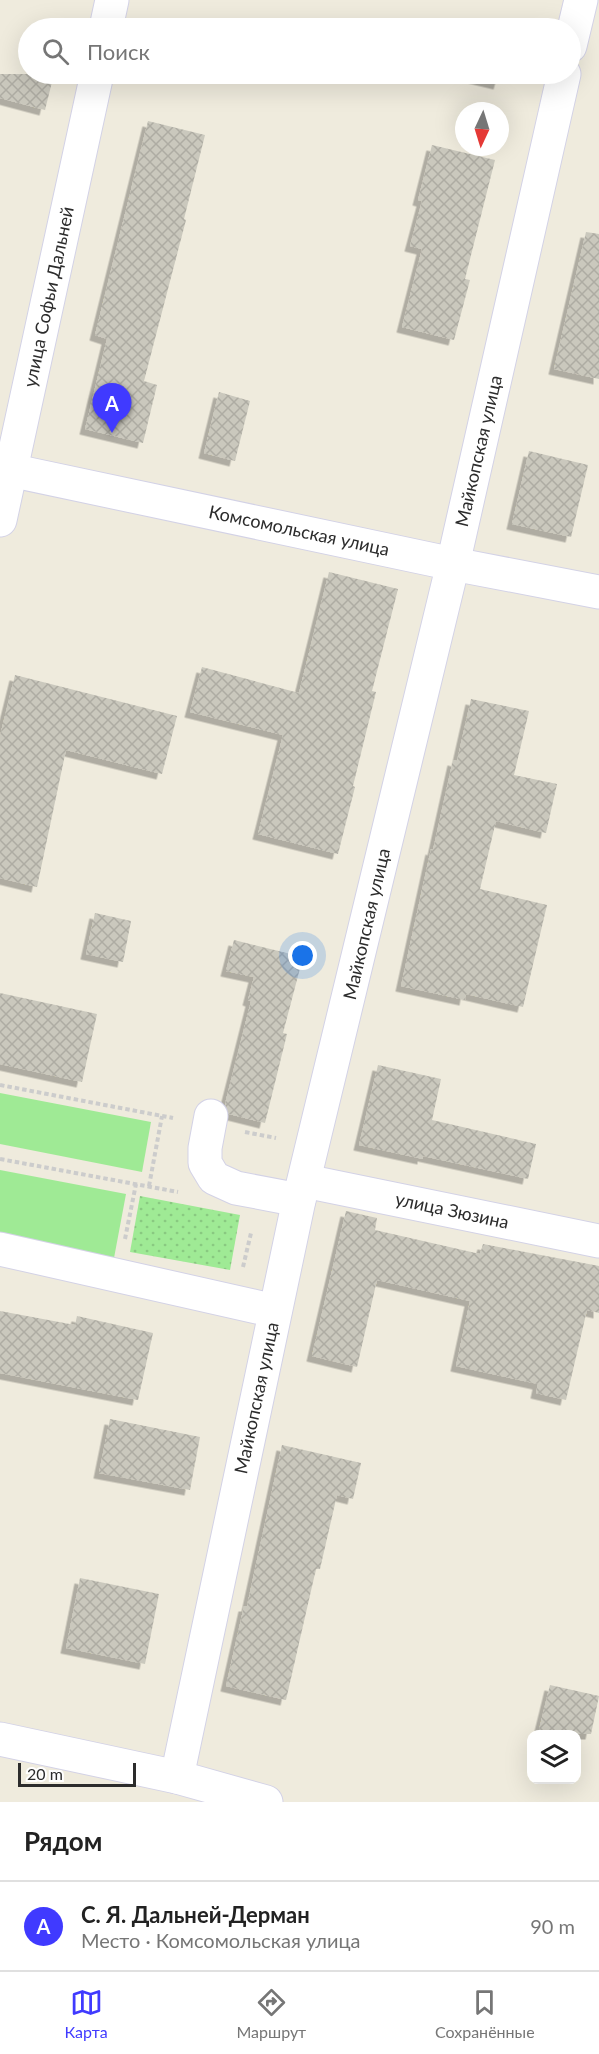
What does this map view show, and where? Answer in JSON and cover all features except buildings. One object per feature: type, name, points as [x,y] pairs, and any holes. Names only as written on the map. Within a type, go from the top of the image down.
[{"type":"street","points":[[108,18],[112,0]]},
{"type":"street","points":[[576,18],[580,0]]},
{"type":"street","name":"улица Софьи Дальней","points":[[0,520],[6,469],[95,84]]},
{"type":"street","name":"Майкопская улица","points":[[177,1777],[302,1190],[453,564],[562,84]]},
{"type":"street","name":"Комсомольская улица","points":[[6,469],[453,564],[599,592]]},
{"type":"street","name":"улица Зюзина","points":[[210,1121],[205,1163],[214,1178],[236,1188],[302,1190],[599,1241]]},
{"type":"street","points":[[0,1250],[275,1311]]},
{"type":"street","points":[[0,1739],[177,1777],[266,1802]]},
{"type":"path","points":[[0,1085],[162,1116],[210,1121],[282,1140]]},
{"type":"path","points":[[149,1186],[162,1116]]},
{"type":"path","points":[[0,1159],[181,1192]]},
{"type":"path","points":[[123,1246],[136,1184]]},
{"type":"path","points":[[242,1269],[252,1227]]},
{"type":"green space","points":[[0,1093],[151,1122],[142,1172],[0,1144]]},
{"type":"green space","points":[[0,1170],[126,1194],[114,1258],[0,1234]]},
{"type":"green space","points":[[140,1196],[240,1215],[230,1270],[130,1252]]},
{"type":"place","name":"С. Я. Дальней-Дерман","points":[[112,433]]}]
